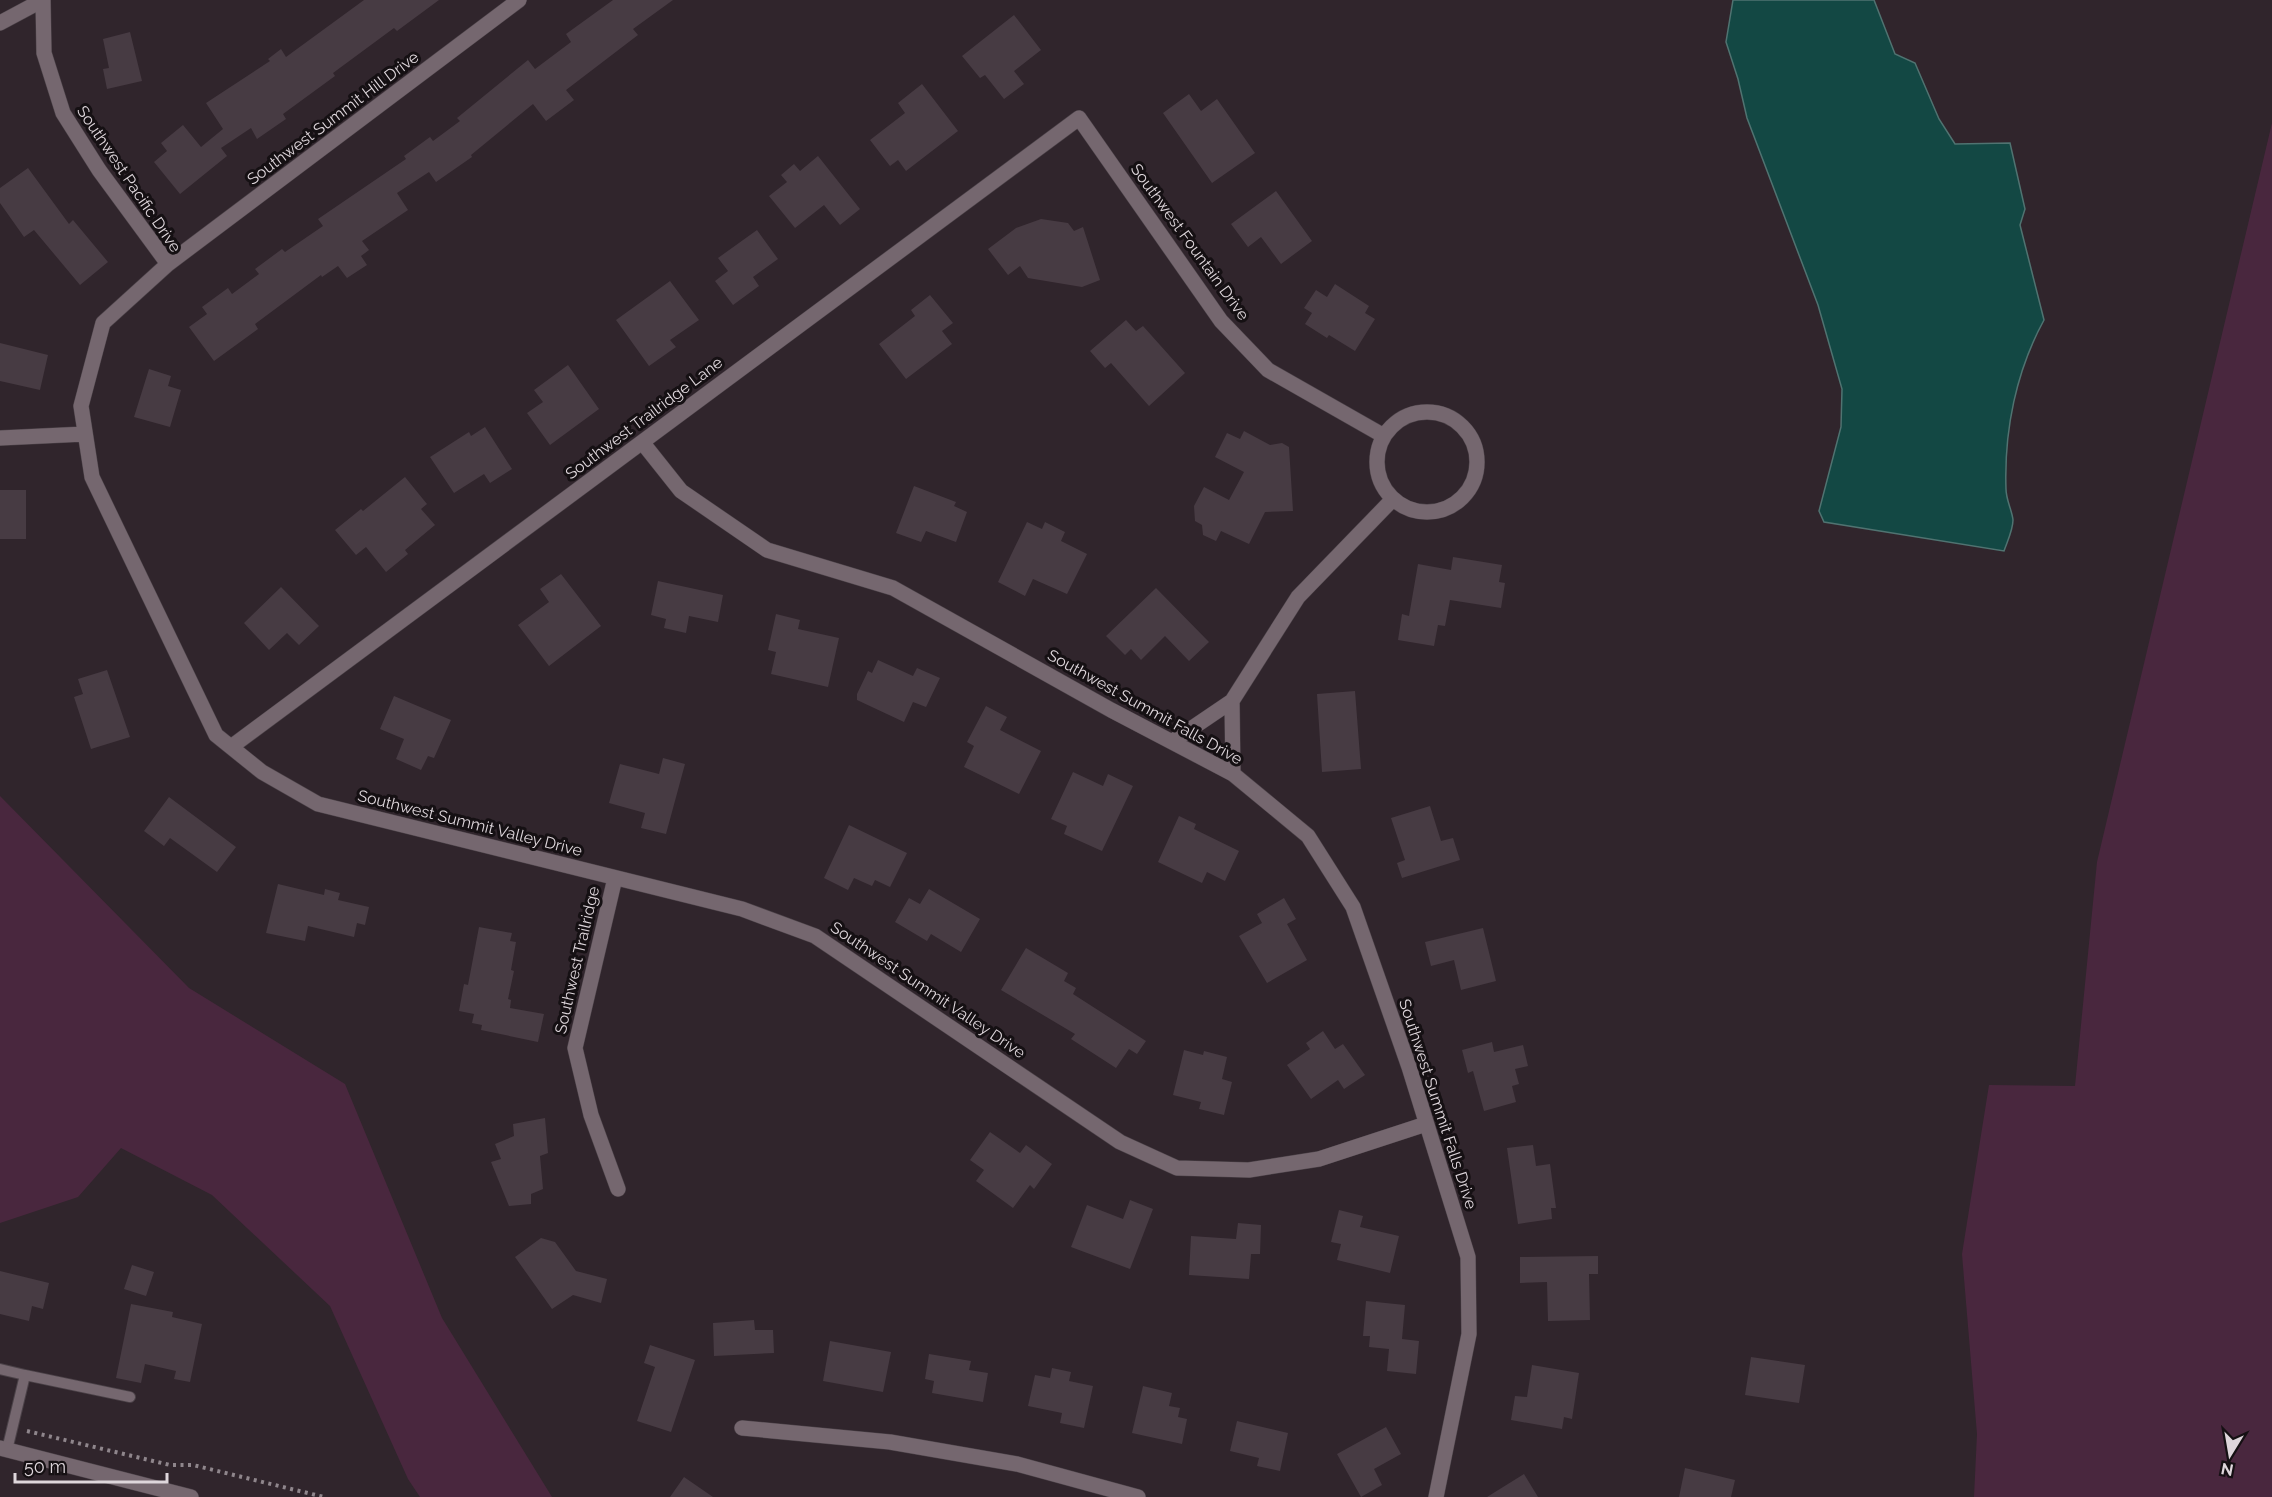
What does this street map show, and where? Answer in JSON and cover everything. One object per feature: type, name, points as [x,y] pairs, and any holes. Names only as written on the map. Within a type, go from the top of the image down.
[{"type":"street","points":[[0,24],[43,0]]},
{"type":"street","name":"Southwest Pacific Drive","points":[[43,0],[44,53],[63,113],[99,170],[168,264],[103,323],[81,406],[92,477],[216,735],[231,747]]},
{"type":"street","name":"Southwest Summit Hill Drive","points":[[168,264],[519,0]]},
{"type":"street","name":"Southwest Fountain Drive","points":[[1079,118],[1221,321],[1268,370],[1384,436]]},
{"type":"street","name":"Southwest Trailridge Lane","points":[[231,747],[1079,118]]},
{"type":"street","points":[[1425,412],[1441,414],[1456,421],[1467,433],[1475,447],[1476,471],[1466,494],[1454,504],[1439,511],[1423,512],[1407,508],[1393,499],[1385,491],[1377,469],[1377,458],[1384,436],[1395,423],[1409,415],[1425,412]]},
{"type":"street","points":[[0,438],[85,434]]},
{"type":"street","name":"Southwest Summit Falls Drive","points":[[642,442],[681,491],[767,550],[893,588],[1111,710],[1233,774],[1308,836],[1353,907],[1468,1257],[1468,1334],[1436,1497]]},
{"type":"street","points":[[1173,741],[1232,701],[1298,597],[1393,499]]},
{"type":"street","points":[[1232,701],[1233,774]]},
{"type":"street","name":"Southwest Summit Valley Drive","points":[[231,747],[262,772],[318,804],[742,909],[815,936],[1120,1142],[1177,1168],[1248,1170],[1319,1159],[1426,1124]]},
{"type":"street","name":"Southwest Trailridge","points":[[615,878],[575,1048],[591,1115],[618,1189]]},
{"type":"street","points":[[742,1428],[890,1442],[1017,1464],[1138,1497]]},
{"type":"street","points":[[3,1449],[192,1497]]},
{"type":"lane","points":[[0,1369],[130,1397]]},
{"type":"lane","points":[[3,1449],[13,1427],[25,1375]]},
{"type":"path","points":[[13,1427],[170,1465],[193,1465],[324,1497]]},
{"type":"shaded area","points":[[1733,0],[1874,0],[1895,54],[1915,63],[1939,119],[1955,144],[2010,143],[2025,209],[2020,225],[2044,320],[2019,381],[2010,423],[2006,489],[2013,520],[2004,551],[1824,522],[1819,511],[1841,427],[1842,389],[1818,305],[1747,118],[1726,42]]},
{"type":"shaded area","points":[[2272,123],[2272,1497],[1974,1497],[1977,1434],[1962,1254],[1989,1085],[2075,1086],[2097,862]]},
{"type":"shaded area","points":[[0,796],[189,988],[345,1084],[442,1318],[552,1497],[420,1497],[408,1479],[330,1306],[212,1195],[121,1148],[78,1197],[0,1223]]},
{"type":"building","points":[[364,0],[439,0],[397,31],[394,28],[333,73],[335,76],[283,114],[286,119],[257,139],[251,128],[221,148],[227,156],[180,194],[154,162],[167,151],[161,143],[183,125],[201,147],[223,129],[206,103],[270,61],[268,59],[281,49],[286,57]]},
{"type":"building","points":[[613,0],[673,0],[633,29],[638,35],[566,90],[574,100],[546,121],[533,104],[471,155],[472,157],[436,182],[429,172],[397,193],[408,210],[362,241],[369,250],[361,256],[367,265],[347,278],[338,266],[322,277],[321,275],[255,324],[258,329],[214,361],[189,327],[207,314],[202,307],[228,288],[232,294],[259,274],[255,269],[282,249],[285,252],[323,226],[318,219],[406,159],[404,156],[430,137],[433,141],[460,121],[457,118],[528,60],[535,69],[571,42],[566,34]]},
{"type":"building","points":[[1014,15],[1041,50],[1014,71],[1024,84],[1004,99],[985,75],[980,78],[962,56]]},
{"type":"building","points":[[130,32],[142,81],[107,89],[103,69],[109,68],[103,39]]},
{"type":"building","points":[[922,84],[958,131],[906,171],[898,160],[890,166],[870,140],[905,113],[898,103]]},
{"type":"building","points":[[1189,94],[1201,111],[1217,99],[1255,153],[1212,183],[1163,113]]},
{"type":"building","points":[[818,156],[860,209],[840,225],[824,205],[795,228],[769,196],[787,182],[781,175],[794,164],[800,171]]},
{"type":"building","points":[[28,168],[69,224],[73,220],[108,262],[80,285],[34,230],[24,237],[0,203],[0,188]]},
{"type":"building","points":[[1276,191],[1312,241],[1281,264],[1261,237],[1248,247],[1231,224]]},
{"type":"building","points":[[1041,219],[1068,223],[1074,231],[1083,227],[1100,280],[1082,287],[1028,278],[1020,266],[1008,275],[988,249],[1016,228]]},
{"type":"building","points":[[757,230],[778,259],[753,277],[759,286],[733,305],[715,281],[728,271],[718,258]]},
{"type":"building","points":[[670,281],[699,320],[670,340],[676,347],[649,366],[616,320]]},
{"type":"building","points":[[1335,284],[1369,306],[1365,313],[1375,319],[1355,351],[1329,335],[1327,338],[1305,324],[1312,313],[1304,308],[1316,290],[1327,297]]},
{"type":"building","points":[[930,295],[953,323],[942,331],[952,344],[906,379],[879,344],[915,316],[911,310]]},
{"type":"building","points":[[1126,320],[1136,331],[1143,326],[1185,373],[1149,406],[1111,363],[1105,368],[1090,351]]},
{"type":"building","points":[[0,343],[48,355],[40,390],[0,381]]},
{"type":"building","points":[[568,365],[599,409],[550,445],[527,413],[543,402],[534,390]]},
{"type":"building","points":[[149,369],[171,376],[168,386],[181,390],[170,427],[134,417]]},
{"type":"building","points":[[485,427],[512,469],[490,483],[484,474],[454,493],[430,457],[469,432],[471,436]]},
{"type":"building","points":[[1244,431],[1270,445],[1282,443],[1289,447],[1293,511],[1265,512],[1249,544],[1221,531],[1216,541],[1203,535],[1202,525],[1195,521],[1194,506],[1204,487],[1229,500],[1244,472],[1215,457],[1227,433],[1240,439]]},
{"type":"building","points":[[405,477],[427,504],[421,509],[435,525],[405,550],[408,554],[386,572],[366,547],[356,555],[335,530]]},
{"type":"building","points":[[914,486],[956,502],[954,506],[967,512],[956,542],[926,531],[921,542],[896,533]]},
{"type":"building","points":[[0,490],[26,490],[26,539],[0,539]]},
{"type":"building","points":[[1027,522],[1042,529],[1045,522],[1065,532],[1061,541],[1087,554],[1067,594],[1033,579],[1025,596],[998,582]]},
{"type":"building","points":[[1453,557],[1502,565],[1499,582],[1505,583],[1501,608],[1450,600],[1445,626],[1438,625],[1434,646],[1398,640],[1402,614],[1409,616],[1418,564],[1451,570]]},
{"type":"building","points":[[561,574],[601,626],[549,666],[518,625],[549,602],[540,589]]},
{"type":"building","points":[[658,581],[723,595],[718,622],[689,616],[686,633],[664,628],[666,619],[651,615]]},
{"type":"building","points":[[281,587],[319,626],[299,645],[287,633],[269,650],[244,623]]},
{"type":"building","points":[[1156,588],[1209,642],[1189,661],[1165,636],[1141,660],[1131,649],[1125,655],[1106,636]]},
{"type":"building","points":[[776,614],[800,620],[798,629],[839,638],[828,687],[771,674],[776,652],[768,650]]},
{"type":"building","points":[[878,660],[913,676],[917,668],[940,678],[926,707],[913,702],[904,722],[857,700],[857,694],[868,671],[872,673]]},
{"type":"building","points":[[107,670],[130,737],[91,749],[74,697],[83,694],[78,679]]},
{"type":"building","points":[[1355,691],[1361,769],[1322,772],[1317,694]]},
{"type":"building","points":[[394,696],[451,720],[434,758],[428,756],[421,770],[396,759],[404,739],[380,729]]},
{"type":"building","points":[[986,706],[1007,717],[1000,730],[1041,751],[1019,794],[964,767],[974,746],[967,742]]},
{"type":"building","points":[[663,758],[685,764],[666,834],[641,828],[645,813],[609,803],[620,764],[659,774]]},
{"type":"building","points":[[1073,772],[1103,786],[1108,774],[1133,786],[1102,851],[1064,834],[1067,826],[1051,819]]},
{"type":"building","points":[[169,797],[236,847],[217,872],[170,838],[164,846],[144,831]]},
{"type":"building","points":[[1430,806],[1441,841],[1453,838],[1460,860],[1402,878],[1397,863],[1405,860],[1391,818]]},
{"type":"building","points":[[1179,816],[1196,824],[1194,829],[1239,851],[1225,881],[1207,872],[1202,883],[1158,862]]},
{"type":"building","points":[[849,825],[907,853],[890,887],[875,880],[872,886],[854,878],[848,890],[824,878]]},
{"type":"building","points":[[278,884],[324,895],[325,889],[340,893],[338,900],[369,907],[365,925],[357,923],[354,937],[308,926],[305,941],[266,933]]},
{"type":"building","points":[[929,889],[980,919],[961,952],[931,934],[927,941],[895,922],[909,898],[920,904]]},
{"type":"building","points":[[1284,898],[1296,919],[1287,924],[1307,960],[1267,983],[1239,936],[1262,923],[1257,914]]},
{"type":"building","points":[[479,927],[512,933],[510,941],[516,942],[511,970],[514,971],[508,999],[511,1000],[510,1008],[544,1014],[538,1042],[481,1030],[482,1025],[472,1023],[474,1014],[459,1011],[464,984],[468,985]]},
{"type":"building","points":[[1483,928],[1496,981],[1461,990],[1454,960],[1431,966],[1425,942]]},
{"type":"building","points":[[1026,948],[1068,973],[1064,981],[1076,988],[1073,994],[1146,1041],[1137,1054],[1129,1049],[1116,1068],[1071,1039],[1075,1034],[1001,990]]},
{"type":"building","points":[[1323,1031],[1335,1049],[1343,1044],[1365,1075],[1344,1089],[1338,1080],[1311,1099],[1287,1065],[1310,1049],[1306,1043]]},
{"type":"building","points":[[1492,1042],[1494,1052],[1523,1045],[1528,1066],[1515,1069],[1519,1084],[1512,1086],[1516,1102],[1484,1111],[1473,1071],[1468,1073],[1462,1050]]},
{"type":"building","points":[[1184,1050],[1203,1055],[1204,1051],[1227,1057],[1222,1079],[1232,1082],[1224,1115],[1199,1109],[1201,1102],[1173,1095]]},
{"type":"building","points":[[545,1118],[548,1153],[540,1156],[543,1189],[531,1194],[531,1204],[509,1206],[491,1162],[501,1159],[495,1144],[514,1136],[513,1124]]},
{"type":"building","points":[[990,1132],[1020,1153],[1026,1145],[1052,1164],[1034,1189],[1030,1185],[1013,1208],[976,1181],[984,1170],[970,1160]]},
{"type":"building","points":[[1533,1145],[1536,1166],[1550,1164],[1556,1208],[1551,1208],[1552,1219],[1518,1224],[1507,1148]]},
{"type":"building","points":[[1130,1200],[1153,1209],[1130,1269],[1071,1247],[1087,1205],[1123,1219]]},
{"type":"building","points":[[1339,1210],[1363,1216],[1360,1227],[1399,1236],[1390,1273],[1337,1260],[1341,1244],[1331,1242]]},
{"type":"building","points":[[1238,1223],[1261,1225],[1260,1254],[1251,1254],[1249,1279],[1189,1275],[1191,1236],[1236,1239]]},
{"type":"building","points":[[541,1238],[555,1242],[576,1271],[607,1279],[601,1303],[573,1295],[552,1309],[515,1257]]},
{"type":"building","points":[[1598,1256],[1598,1274],[1589,1274],[1590,1320],[1548,1321],[1547,1282],[1520,1283],[1520,1257]]},
{"type":"building","points":[[132,1265],[154,1272],[146,1296],[124,1289]]},
{"type":"building","points":[[0,1271],[49,1283],[43,1309],[32,1306],[29,1321],[0,1314]]},
{"type":"building","points":[[1366,1301],[1405,1305],[1402,1339],[1419,1341],[1416,1374],[1387,1371],[1389,1349],[1369,1347],[1370,1336],[1363,1336]]},
{"type":"building","points":[[131,1304],[173,1312],[172,1317],[202,1324],[190,1382],[174,1379],[176,1371],[145,1364],[141,1383],[116,1378]]},
{"type":"building","points":[[754,1320],[755,1330],[773,1330],[774,1353],[714,1356],[713,1323]]},
{"type":"building","points":[[830,1341],[891,1352],[883,1392],[823,1381]]},
{"type":"building","points":[[650,1345],[695,1360],[671,1432],[637,1421],[655,1367],[644,1363]]},
{"type":"building","points":[[929,1354],[971,1361],[969,1370],[988,1373],[983,1402],[932,1393],[934,1381],[925,1379]]},
{"type":"building","points":[[1751,1357],[1805,1365],[1799,1403],[1745,1395]]},
{"type":"building","points":[[1532,1365],[1579,1373],[1572,1419],[1564,1417],[1562,1429],[1511,1420],[1515,1396],[1527,1397]]},
{"type":"building","points":[[1052,1368],[1071,1372],[1069,1381],[1093,1386],[1084,1428],[1060,1423],[1062,1413],[1028,1406],[1035,1375],[1050,1378]]},
{"type":"building","points":[[1143,1386],[1172,1393],[1169,1406],[1180,1408],[1178,1417],[1187,1419],[1182,1444],[1132,1433]]},
{"type":"building","points":[[1237,1421],[1288,1433],[1280,1471],[1257,1466],[1259,1458],[1230,1451]]},
{"type":"building","points":[[1386,1427],[1401,1454],[1374,1469],[1382,1485],[1361,1497],[1337,1454]]},
{"type":"building","points":[[1685,1468],[1735,1480],[1731,1497],[1679,1497]]},
{"type":"building","points":[[1524,1474],[1538,1497],[1487,1497]]},
{"type":"building","points":[[684,1477],[713,1497],[670,1497]]}]
